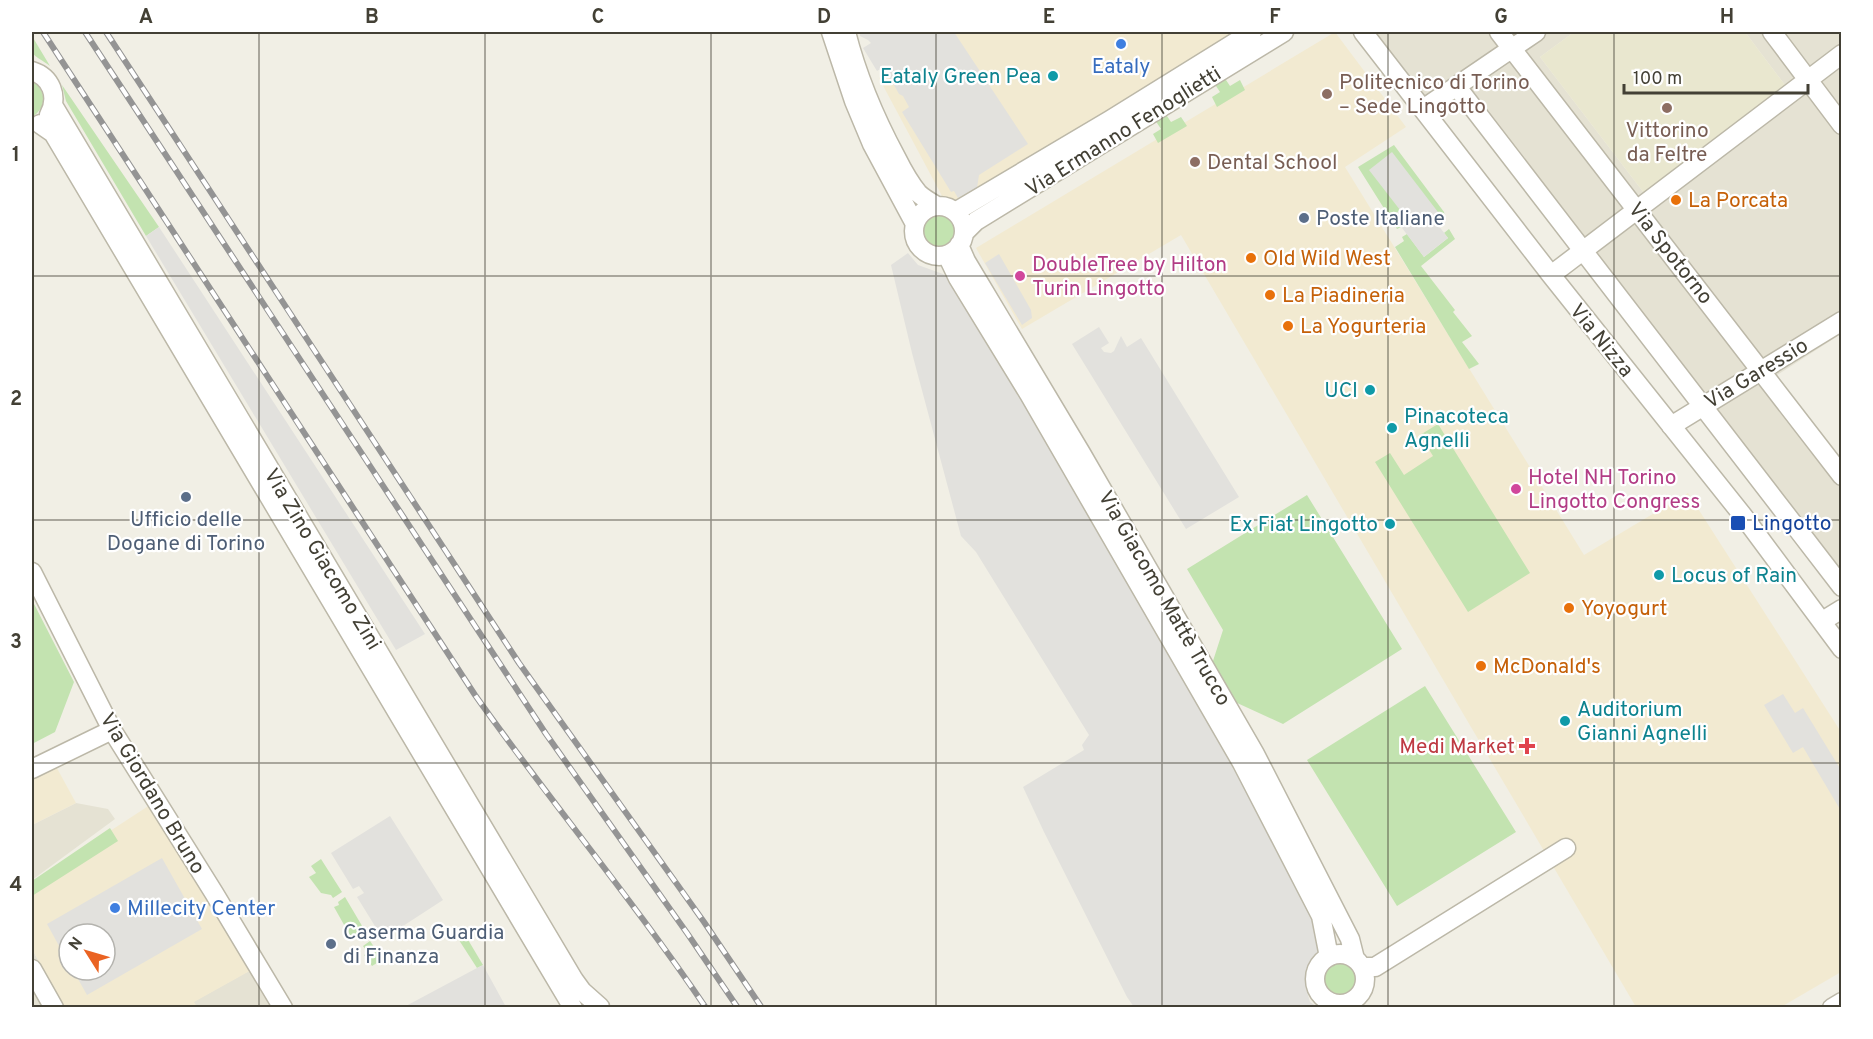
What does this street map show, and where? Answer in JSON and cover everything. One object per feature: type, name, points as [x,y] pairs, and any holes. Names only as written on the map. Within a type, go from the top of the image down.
[{"type":"street","points":[[831,32],[854,101],[872,144],[915,224],[915,240],[922,250],[936,256],[957,245],[963,225],[955,212],[927,201],[917,192],[905,174],[885,138],[846,32]]},
{"type":"street","name":"Via Ermanno Fenoglietti","points":[[955,212],[1252,32]]},
{"type":"street","name":"Via Ermanno Fenoglietti","points":[[957,245],[976,221],[1284,32]]},
{"type":"street","name":"Via Nizza","points":[[1363,32],[1551,275],[1744,517],[1842,649]]},
{"type":"street","name":"Via Spotorno","points":[[1499,32],[1842,476]]},
{"type":"street","points":[[1423,109],[1536,32]]},
{"type":"street","points":[[1772,32],[1842,125]]},
{"type":"street","points":[[1551,275],[1842,54]]},
{"type":"street","name":"Via Zino Giacomo Zini","points":[[32,71],[46,79],[51,86],[54,96],[53,105],[574,980],[585,995],[601,1007]]},
{"type":"street","points":[[1456,87],[1842,587]]},
{"type":"street","points":[[36,126],[51,112],[53,105]]},
{"type":"street","name":"Via Zino Giacomo Zini","points":[[36,126],[53,133],[573,1008]]},
{"type":"street","points":[[915,224],[923,212],[937,206]]},
{"type":"street","name":"Via Giacomo Mattè Trucco","points":[[957,245],[958,278],[1035,404],[1242,763],[1321,916],[1329,957]]},
{"type":"street","name":"Via Giacomo Mattè Trucco","points":[[957,245],[1048,395],[1255,754],[1350,939],[1358,963]]},
{"type":"street","name":"Via Garessio","points":[[1671,426],[1842,321]]},
{"type":"street","name":"Via Giordano Bruno","points":[[32,573],[112,730],[283,1008]]},
{"type":"street","points":[[32,769],[112,730]]},
{"type":"street","points":[[1358,963],[1365,980],[1357,998],[1347,1003],[1331,1003],[1319,994],[1315,982],[1317,970],[1329,957],[1342,955],[1358,963],[1375,967],[1566,848]]},
{"type":"street","points":[[32,969],[44,1002]]},
{"type":"street","points":[[1832,1008],[1842,1002]]},
{"type":"street","points":[[592,1008],[601,1007]]},
{"type":"shaded area","points":[[860,32],[954,32],[1028,144],[979,175],[977,188],[958,198],[954,191],[951,192],[902,112],[909,107],[903,96],[899,94],[884,67],[877,71],[863,48],[871,43],[860,36]]},
{"type":"shaded area","points":[[948,32],[1247,32],[949,209],[879,78]]},
{"type":"shaded area","points":[[1335,32],[1406,127],[1345,167],[1584,555],[1688,493],[1841,732],[1841,972],[1781,1007],[1636,1007],[1181,235],[1022,329],[976,248]]},
{"type":"shaded area","points":[[1362,32],[1574,32],[1540,57],[1644,193],[1785,85],[1745,32],[1841,32],[1841,334],[1774,377],[1841,463],[1841,592],[1584,251],[1475,95],[1455,78],[1419,104]]},
{"type":"shaded area","name":"Vittorino da Feltre","points":[[1574,32],[1745,32],[1785,85],[1644,193],[1540,57]]},
{"type":"shaded area","points":[[1392,152],[1441,216],[1435,221],[1448,238],[1424,257],[1393,216],[1400,210],[1369,170]]},
{"type":"shaded area","points":[[159,227],[425,634],[396,650],[146,236]]},
{"type":"shaded area","points":[[908,253],[918,265],[943,274],[949,279],[1026,405],[1235,766],[1313,920],[1319,952],[1306,969],[1305,985],[1310,1002],[1317,1007],[1134,1007],[1127,997],[1023,787],[1084,750],[1082,745],[1089,735],[976,552],[961,536],[891,265]]},
{"type":"shaded area","points":[[999,254],[1031,310],[1032,318],[1022,325],[985,263]]},
{"type":"shaded area","points":[[1099,327],[1109,343],[1101,348],[1104,352],[1114,351],[1121,336],[1127,347],[1141,338],[1239,497],[1186,529],[1072,344]]},
{"type":"shaded area","points":[[1783,694],[1795,713],[1803,708],[1841,770],[1841,811],[1803,747],[1793,753],[1764,705]]},
{"type":"shaded area","points":[[52,759],[76,803],[32,825],[32,769]]},
{"type":"shaded area","name":"Millecity Center","points":[[156,801],[255,968],[194,1002],[197,1007],[64,1007],[32,949],[32,882]]},
{"type":"shaded area","points":[[76,803],[108,809],[115,819],[32,880],[32,825]]},
{"type":"shaded area","points":[[390,816],[443,900],[383,939],[357,897],[364,893],[359,886],[353,889],[331,853]]},
{"type":"shaded area","points":[[162,858],[202,929],[117,978],[117,922],[57,922],[57,942],[47,924]]},
{"type":"shaded area","points":[[32,949],[64,1007],[32,1007]]},
{"type":"shaded area","points":[[483,965],[506,1007],[404,1007],[477,968]]},
{"type":"shaded area","points":[[258,966],[283,1007],[197,1007],[193,1002]]},
{"type":"shaded area","points":[[80,982],[110,982],[87,995]]},
{"type":"green space","points":[[32,36],[50,66],[34,55]]},
{"type":"green space","points":[[1224,77],[1230,86],[1240,80],[1245,90],[1217,107],[1212,97],[1220,92],[1214,83]]},
{"type":"green space","points":[[32,81],[43,94],[43,104],[32,117]]},
{"type":"green space","points":[[62,85],[159,227],[146,236],[66,101]]},
{"type":"green space","points":[[1165,113],[1171,122],[1181,117],[1187,126],[1158,143],[1153,134],[1161,129],[1155,120]]},
{"type":"green space","points":[[1394,145],[1444,212],[1445,217],[1439,222],[1434,221],[1441,215],[1400,210],[1393,216],[1401,227],[1397,229],[1358,167]]},
{"type":"green space","points":[[939,215],[951,220],[956,232],[951,244],[939,249],[927,244],[922,232],[927,220]]},
{"type":"green space","points":[[1449,229],[1455,239],[1421,266],[1472,336],[1462,342],[1479,364],[1469,369],[1395,247],[1404,241],[1402,237],[1407,234],[1424,257],[1448,238],[1444,233]]},
{"type":"green space","points":[[1438,424],[1530,573],[1468,612],[1375,462],[1390,453],[1404,475],[1433,456],[1420,435]]},
{"type":"green space","points":[[1307,495],[1402,649],[1283,724],[1235,702],[1212,664],[1223,630],[1187,569]]},
{"type":"green space","points":[[32,600],[74,682],[55,732],[32,744]]},
{"type":"green space","points":[[1425,686],[1516,832],[1397,906],[1307,760]]},
{"type":"green space","points":[[110,828],[118,841],[32,896],[32,881]]},
{"type":"green space","points":[[321,859],[342,892],[333,898],[331,895],[321,893],[309,877],[316,873],[311,866]]},
{"type":"green space","points":[[345,897],[368,936],[359,941],[356,936],[352,939],[334,907],[339,905],[338,902]]},
{"type":"green space","points":[[464,933],[483,965],[477,968],[457,937]]},
{"type":"green space","points":[[370,941],[379,954],[390,955],[372,966],[364,955],[368,953],[363,946]]},
{"type":"green space","points":[[1340,960],[1353,966],[1359,979],[1353,992],[1340,998],[1327,992],[1321,979],[1327,966]]},
{"type":"railway","points":[[43,32],[475,695],[650,928],[706,1008]]},
{"type":"railway","points":[[85,32],[546,734],[738,1008]]},
{"type":"railway","points":[[106,32],[519,663],[704,922],[762,1008]]},
{"type":"place","name":"Eataly","points":[[1121,44]]},
{"type":"place","name":"Eataly Green Pea","points":[[1053,76]]},
{"type":"place","name":"Politecnico di Torino – Sede Lingotto","points":[[1327,94]]},
{"type":"place","name":"Vittorino da Feltre","points":[[1667,108]]},
{"type":"place","name":"Dental School","points":[[1195,162]]},
{"type":"place","name":"La Porcata","points":[[1676,200]]},
{"type":"place","name":"Poste Italiane","points":[[1304,218]]},
{"type":"place","name":"Old Wild West","points":[[1251,258]]},
{"type":"place","name":"DoubleTree by Hilton Turin Lingotto","points":[[1020,276]]},
{"type":"place","name":"La Piadineria","points":[[1270,295]]},
{"type":"place","name":"La Yogurteria","points":[[1288,326]]},
{"type":"place","name":"UCI","points":[[1370,390]]},
{"type":"place","name":"Pinacoteca Agnelli","points":[[1392,428]]},
{"type":"place","name":"Hotel NH Torino Lingotto Congress","points":[[1516,489]]},
{"type":"place","name":"Ufficio delle Dogane di Torino","points":[[186,497]]},
{"type":"place","name":"Lingotto","points":[[1738,523]]},
{"type":"place","name":"Ex Fiat Lingotto","points":[[1390,524]]},
{"type":"place","name":"Locus of Rain","points":[[1659,575]]},
{"type":"place","name":"Yoyogurt","points":[[1569,608]]},
{"type":"place","name":"McDonald's","points":[[1481,666]]},
{"type":"place","name":"Auditorium Gianni Agnelli","points":[[1565,721]]},
{"type":"place","name":"Medi Market","points":[[1527,746]]},
{"type":"place","name":"Millecity Center","points":[[115,908]]},
{"type":"place","name":"Caserma Guardia di Finanza","points":[[331,944]]}]
